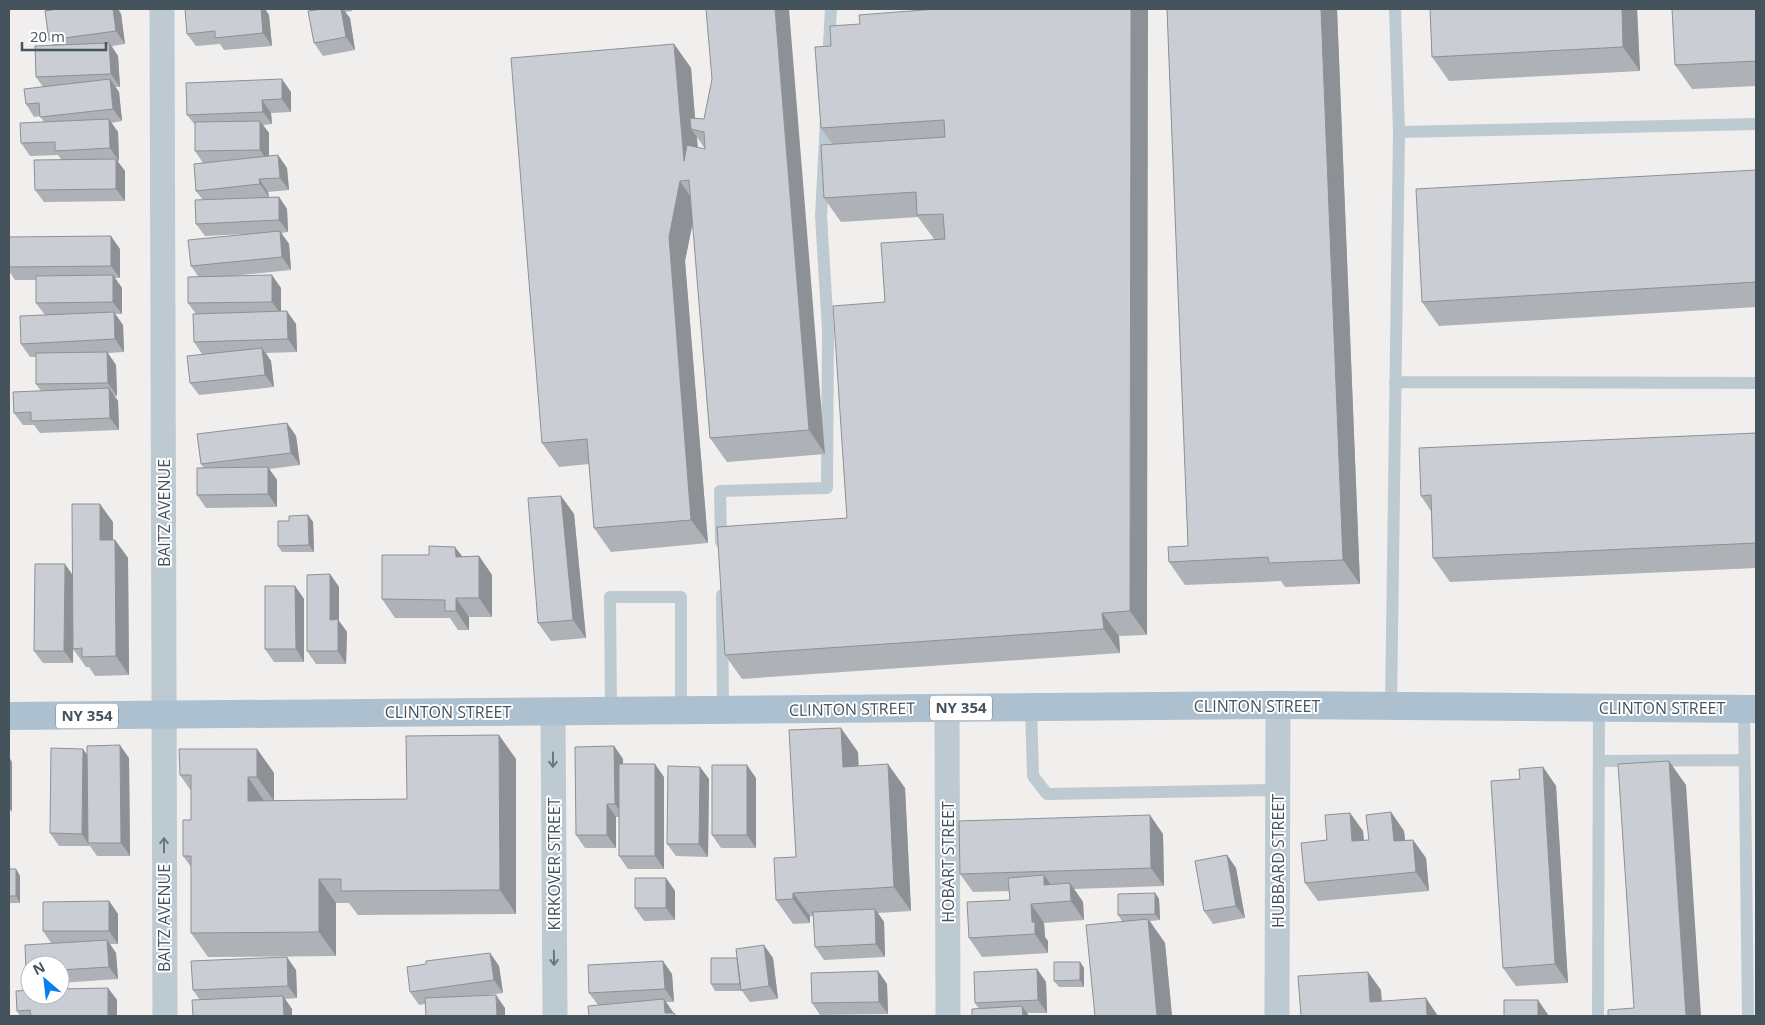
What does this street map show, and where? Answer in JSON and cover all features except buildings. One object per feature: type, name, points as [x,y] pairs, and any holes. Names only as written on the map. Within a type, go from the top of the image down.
[{"type":"main road","name":"CLINTON STREET","points":[[9,716],[1278,705],[1750,709]]},
{"type":"street","name":"BAITZ AVENUE","points":[[162,9],[165,1016]]},
{"type":"street","name":"HUBBARD STREET","points":[[1277,1016],[1278,705]]},
{"type":"street","name":"HOBART STREET","points":[[947,708],[948,1016]]},
{"type":"street","name":"KIRKOVER STREET","points":[[553,712],[555,1016]]},
{"type":"lane","points":[[828,79],[831,9]]},
{"type":"lane","points":[[1391,706],[1399,132],[1395,9]]},
{"type":"lane","points":[[722,558],[720,491],[827,488],[828,329],[821,216],[826,108]]},
{"type":"lane","points":[[1399,132],[1756,124]]},
{"type":"lane","points":[[1395,382],[1756,383]]},
{"type":"lane","points":[[722,577],[723,710]]},
{"type":"lane","points":[[611,711],[610,597],[681,597],[681,710]]},
{"type":"lane","points":[[1031,708],[1034,776],[1047,794],[1278,790]]},
{"type":"lane","points":[[1598,1016],[1599,708]]},
{"type":"lane","points":[[1748,1016],[1744,760],[1750,709]]},
{"type":"lane","points":[[1600,761],[1744,760]]}]
